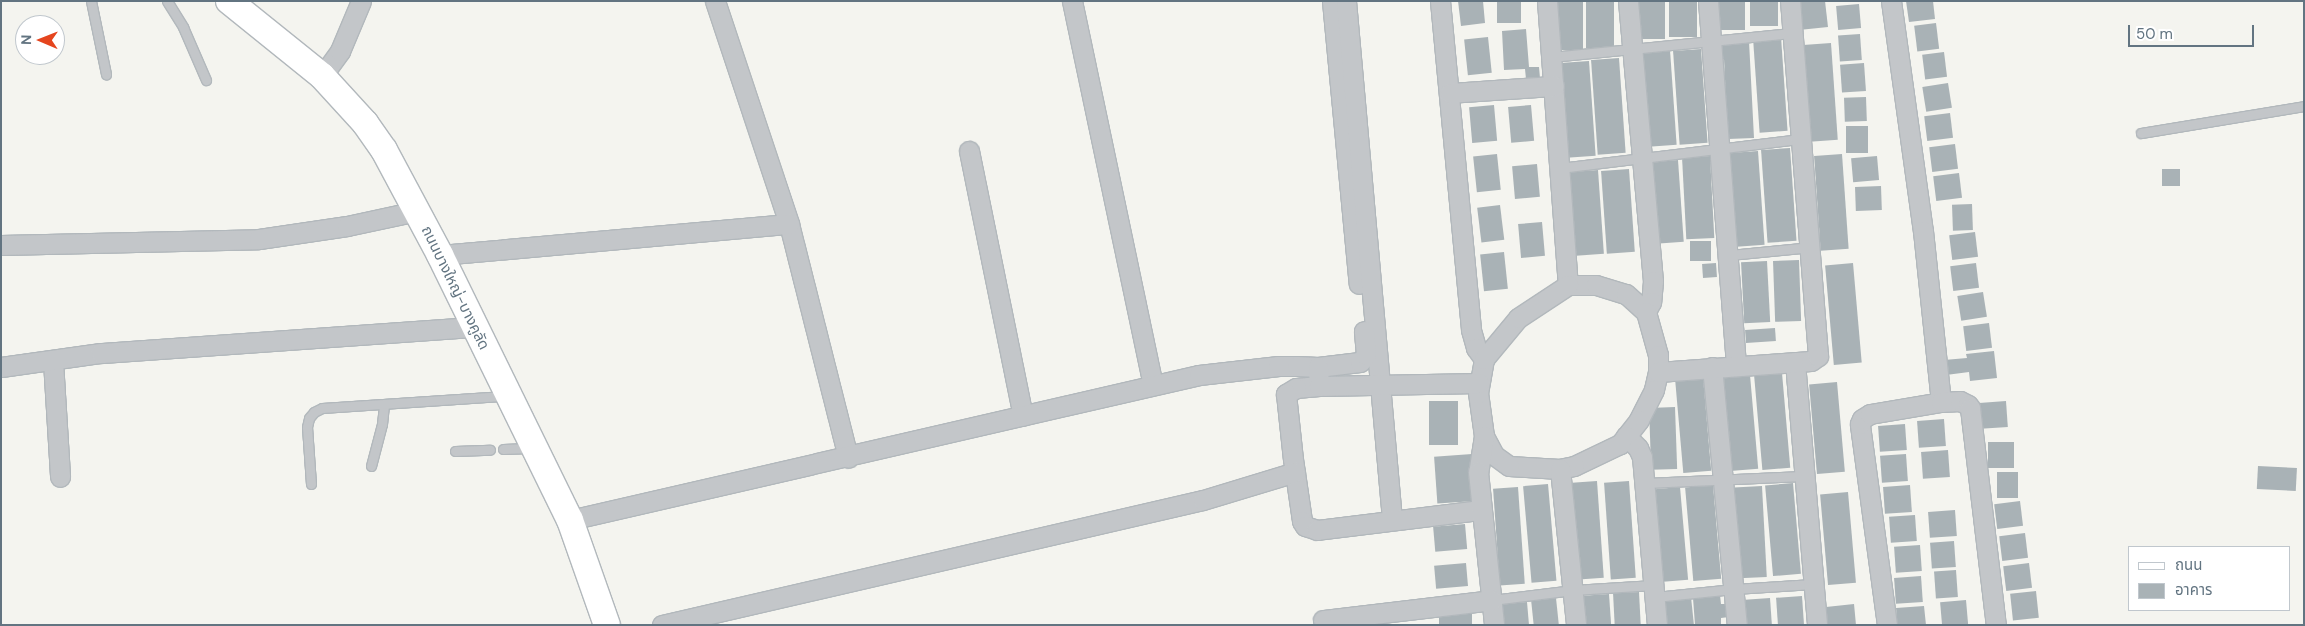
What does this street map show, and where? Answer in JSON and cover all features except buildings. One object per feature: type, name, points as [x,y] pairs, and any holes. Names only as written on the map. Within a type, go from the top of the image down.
[{"type":"street","name":"ถนนบางใหญ่-บางคูลัด","points":[[229,1],[322,76],[365,123],[384,150],[440,255],[473,327],[570,520],[607,625]]},
{"type":"street","points":[[322,76],[340,50],[360,1]]},
{"type":"street","points":[[715,1],[789,224],[848,458]]},
{"type":"street","points":[[1072,1],[1152,385]]},
{"type":"street","points":[[570,520],[848,458],[1199,375],[1278,366],[1318,367],[1360,362],[1364,358],[1366,348],[1332,1]]},
{"type":"street","points":[[1346,1],[1392,520]]},
{"type":"street","points":[[1440,1],[1471,330],[1476,348],[1484,359]]},
{"type":"street","points":[[1547,1],[1568,285]]},
{"type":"street","points":[[1628,1],[1653,282],[1651,302],[1646,312]]},
{"type":"street","points":[[1708,1],[1736,365]]},
{"type":"street","points":[[1658,372],[1736,365],[1811,362],[1818,356],[1790,1]]},
{"type":"street","points":[[1892,1],[1923,231],[1941,402]]},
{"type":"street","points":[[1450,93],[1554,86]]},
{"type":"street","points":[[970,151],[1023,416]]},
{"type":"street","points":[[1,245],[259,239],[347,226],[417,211]]},
{"type":"street","points":[[440,255],[789,224]]},
{"type":"street","points":[[1484,436],[1494,455],[1509,466],[1560,469],[1574,466],[1620,444],[1639,420],[1654,390],[1658,372],[1658,356],[1646,312],[1626,294],[1596,285],[1568,285],[1518,318],[1484,359],[1478,393],[1484,436],[1478,472],[1480,510],[1494,625]]},
{"type":"street","points":[[1,367],[101,353],[473,327]]},
{"type":"street","points":[[53,361],[60,476]]},
{"type":"street","points":[[1795,362],[1816,625]]},
{"type":"street","points":[[1318,367],[1319,386]]},
{"type":"street","points":[[1712,367],[1737,625]]},
{"type":"street","points":[[1479,383],[1319,386],[1296,388],[1286,394],[1302,521],[1309,529],[1317,530],[1480,510]]},
{"type":"street","points":[[1887,625],[1860,424],[1862,419],[1870,414],[1941,402],[1960,401],[1970,408],[1996,625]]},
{"type":"street","points":[[1626,436],[1638,448],[1642,457],[1657,625]]},
{"type":"street","points":[[1560,469],[1576,625]]},
{"type":"street","points":[[662,625],[1203,500],[1295,472]]},
{"type":"street","points":[[1323,620],[1492,600]]},
{"type":"lane","points":[[91,1],[106,74]]},
{"type":"lane","points":[[167,1],[183,27],[206,80]]},
{"type":"lane","points":[[1551,57],[1631,50],[1710,39],[1792,33]]},
{"type":"lane","points":[[2141,133],[2304,106]]},
{"type":"lane","points":[[1560,168],[1800,139]]},
{"type":"lane","points":[[1728,255],[1810,247]]},
{"type":"lane","points":[[311,484],[307,427],[309,418],[314,412],[322,408],[509,396]]},
{"type":"lane","points":[[371,466],[382,424],[384,404]]},
{"type":"lane","points":[[503,450],[534,448]]},
{"type":"lane","points":[[455,451],[490,450]]},
{"type":"lane","points":[[1644,483],[1804,476]]},
{"type":"lane","points":[[1492,600],[1573,590],[1654,591],[1734,589],[1813,584]]}]
